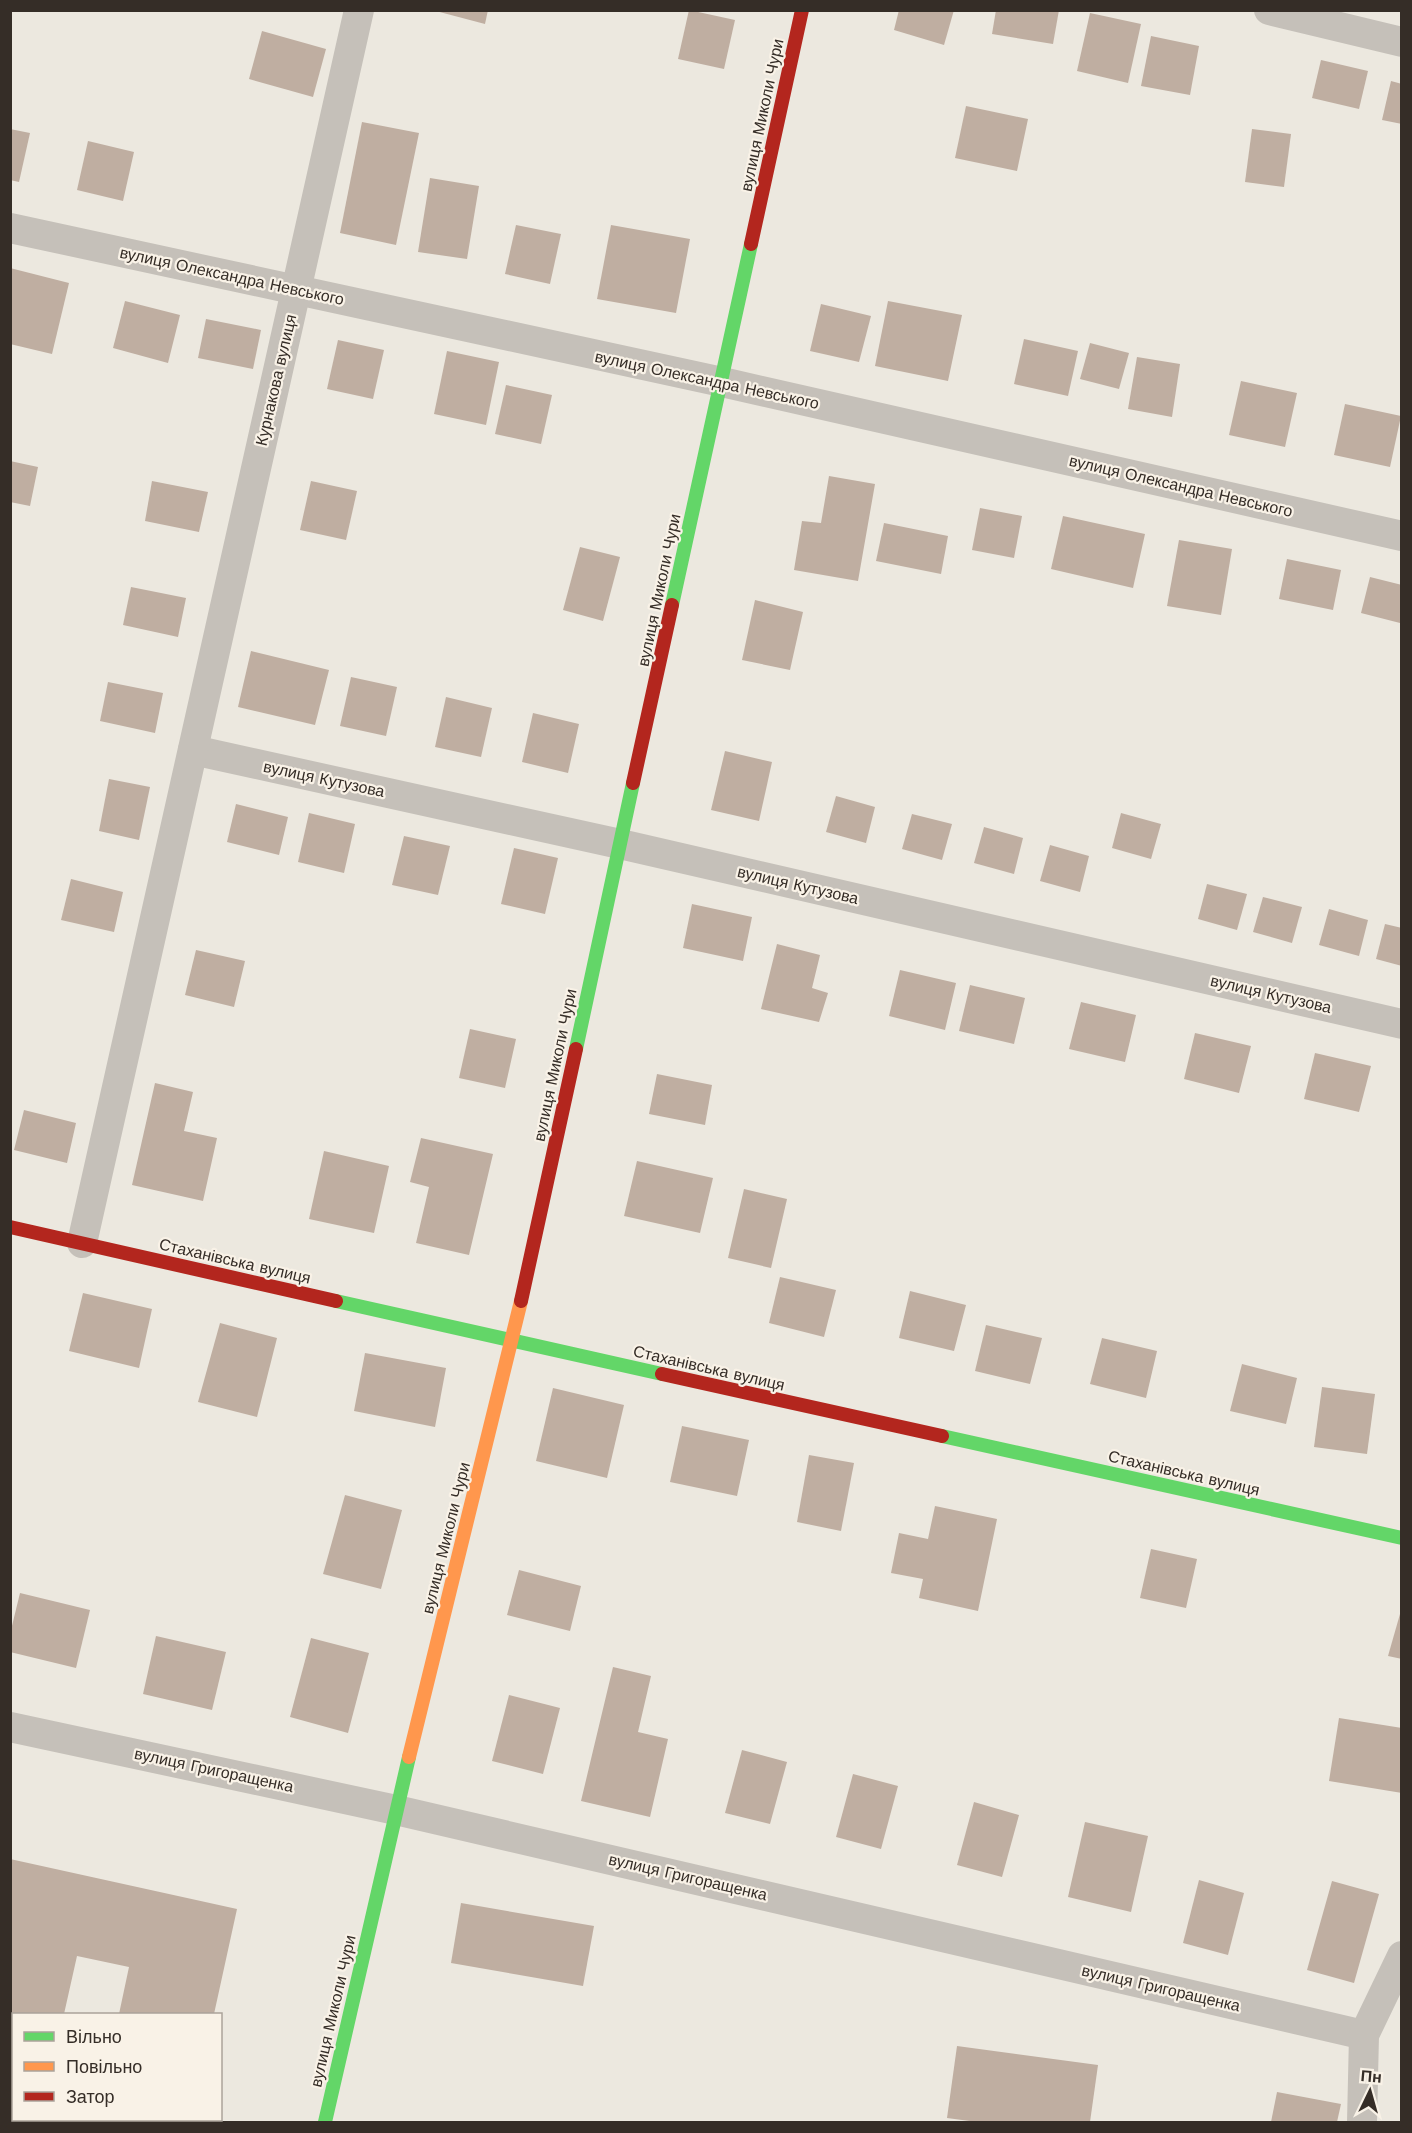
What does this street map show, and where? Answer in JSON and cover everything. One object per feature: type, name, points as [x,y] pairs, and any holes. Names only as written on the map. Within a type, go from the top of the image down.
[{"type":"street","name":"Курнакова вулиця","points":[[82,1243],[359,10]]},
{"type":"street","name":"вулиця Миколи Чури","points":[[325,2122],[396,1810],[512,1341],[802,10]]},
{"type":"street","points":[[1269,10],[1401,42]]},
{"type":"street","name":"вулиця Олександра Невського","points":[[10,228],[722,382],[1401,536]]},
{"type":"street","name":"вулиця Кутузова","points":[[193,750],[620,844],[1401,1024]]},
{"type":"street","name":"Стаханівська вулиця","points":[[10,1227],[1401,1538]]},
{"type":"street","name":"вулиця Григоращенка","points":[[10,1727],[396,1810],[1364,2035]]},
{"type":"street","points":[[1362,2122],[1364,2035],[1401,1956]]},
{"type":"building","points":[[432,10],[488,10],[485,24]]},
{"type":"building","points":[[689,10],[735,20],[724,69],[678,59]]},
{"type":"building","points":[[899,10],[954,10],[944,45],[894,30]]},
{"type":"building","points":[[996,10],[1059,10],[1053,44],[992,34]]},
{"type":"building","points":[[1090,13],[1141,24],[1128,83],[1077,71]]},
{"type":"building","points":[[262,31],[326,49],[313,97],[249,79]]},
{"type":"building","points":[[1151,36],[1199,46],[1190,95],[1141,86]]},
{"type":"building","points":[[1321,60],[1368,71],[1359,109],[1312,98]]},
{"type":"building","points":[[1391,81],[1402,84],[1402,124],[1382,120]]},
{"type":"building","points":[[966,106],[1028,119],[1017,171],[955,158]]},
{"type":"building","points":[[362,122],[419,133],[396,245],[340,233]]},
{"type":"building","points":[[10,129],[30,133],[19,182],[10,180]]},
{"type":"building","points":[[1252,129],[1291,134],[1284,187],[1245,182]]},
{"type":"building","points":[[88,141],[134,152],[123,201],[77,190]]},
{"type":"building","points":[[430,178],[479,186],[467,259],[418,252]]},
{"type":"building","points":[[516,225],[561,234],[550,284],[505,274]]},
{"type":"building","points":[[611,225],[690,239],[676,313],[597,299]]},
{"type":"building","points":[[10,268],[69,283],[52,354],[10,344]]},
{"type":"building","points":[[125,301],[180,315],[168,363],[113,348]]},
{"type":"building","points":[[888,301],[962,315],[948,381],[875,366]]},
{"type":"building","points":[[821,304],[871,316],[859,362],[810,351]]},
{"type":"building","points":[[206,319],[261,330],[253,369],[198,358]]},
{"type":"building","points":[[1024,339],[1078,351],[1068,396],[1014,384]]},
{"type":"building","points":[[338,340],[384,350],[373,399],[327,389]]},
{"type":"building","points":[[1090,343],[1129,353],[1119,389],[1080,379]]},
{"type":"building","points":[[447,351],[499,362],[486,425],[434,414]]},
{"type":"building","points":[[1137,357],[1180,364],[1172,417],[1128,409]]},
{"type":"building","points":[[1241,381],[1297,393],[1285,447],[1229,435]]},
{"type":"building","points":[[506,385],[552,395],[541,444],[495,434]]},
{"type":"building","points":[[1345,404],[1401,416],[1390,467],[1334,455]]},
{"type":"building","points":[[10,461],[38,467],[30,506],[10,502]]},
{"type":"building","points":[[829,476],[875,484],[858,581],[794,570],[802,521],[821,523]]},
{"type":"building","points":[[152,481],[208,492],[199,532],[145,521]]},
{"type":"building","points":[[311,481],[357,491],[346,540],[300,530]]},
{"type":"building","points":[[980,508],[1022,516],[1014,558],[972,550]]},
{"type":"building","points":[[1063,516],[1145,534],[1133,588],[1051,569]]},
{"type":"building","points":[[884,523],[948,536],[941,574],[876,561]]},
{"type":"building","points":[[1179,540],[1232,549],[1221,615],[1167,606]]},
{"type":"building","points":[[580,547],[620,557],[603,621],[563,610]]},
{"type":"building","points":[[1287,559],[1341,570],[1333,610],[1279,599]]},
{"type":"building","points":[[1370,577],[1402,585],[1400,623],[1361,613]]},
{"type":"building","points":[[131,587],[186,598],[178,637],[123,625]]},
{"type":"building","points":[[755,600],[803,612],[790,670],[742,660]]},
{"type":"building","points":[[251,651],[329,670],[315,725],[238,707]]},
{"type":"building","points":[[351,677],[397,687],[386,736],[340,726]]},
{"type":"building","points":[[108,682],[163,693],[155,733],[100,721]]},
{"type":"building","points":[[446,697],[492,708],[481,757],[435,747]]},
{"type":"building","points":[[533,713],[579,724],[568,773],[522,762]]},
{"type":"building","points":[[725,751],[772,762],[759,821],[711,810]]},
{"type":"building","points":[[109,779],[150,787],[139,840],[99,831]]},
{"type":"building","points":[[836,796],[875,807],[866,843],[826,832]]},
{"type":"building","points":[[236,804],[288,817],[279,855],[227,842]]},
{"type":"building","points":[[309,813],[355,824],[344,873],[298,862]]},
{"type":"building","points":[[1121,813],[1161,824],[1151,859],[1112,848]]},
{"type":"building","points":[[912,814],[952,824],[942,860],[902,849]]},
{"type":"building","points":[[984,827],[1023,838],[1014,874],[974,863]]},
{"type":"building","points":[[404,836],[450,846],[438,895],[392,885]]},
{"type":"building","points":[[1050,845],[1089,856],[1080,892],[1040,881]]},
{"type":"building","points":[[514,848],[558,858],[545,914],[501,904]]},
{"type":"building","points":[[71,879],[123,892],[114,932],[61,920]]},
{"type":"building","points":[[1207,884],[1247,894],[1237,930],[1198,919]]},
{"type":"building","points":[[1263,897],[1302,907],[1292,943],[1253,932]]},
{"type":"building","points":[[692,904],[752,917],[743,961],[683,948]]},
{"type":"building","points":[[1329,909],[1368,920],[1359,956],[1319,945]]},
{"type":"building","points":[[1385,924],[1402,928],[1402,966],[1376,959]]},
{"type":"building","points":[[777,944],[820,955],[812,988],[828,993],[819,1022],[761,1009]]},
{"type":"building","points":[[196,950],[245,961],[234,1007],[185,995]]},
{"type":"building","points":[[900,970],[956,983],[945,1030],[889,1016]]},
{"type":"building","points":[[970,985],[1025,998],[1014,1044],[959,1031]]},
{"type":"building","points":[[1081,1002],[1136,1015],[1125,1062],[1069,1049]]},
{"type":"building","points":[[470,1029],[516,1039],[505,1088],[459,1078]]},
{"type":"building","points":[[1195,1033],[1251,1046],[1239,1093],[1184,1079]]},
{"type":"building","points":[[1315,1053],[1371,1066],[1359,1112],[1304,1099]]},
{"type":"building","points":[[657,1074],[712,1085],[705,1125],[649,1114]]},
{"type":"building","points":[[155,1083],[193,1092],[184,1131],[217,1138],[203,1201],[132,1185]]},
{"type":"building","points":[[24,1110],[76,1123],[67,1163],[14,1150]]},
{"type":"building","points":[[421,1138],[493,1154],[469,1255],[416,1243],[429,1187],[410,1182]]},
{"type":"building","points":[[324,1151],[389,1166],[374,1233],[309,1219]]},
{"type":"building","points":[[637,1161],[713,1178],[700,1233],[624,1216]]},
{"type":"building","points":[[744,1189],[787,1199],[771,1268],[728,1258]]},
{"type":"building","points":[[780,1277],[836,1290],[824,1337],[769,1323]]},
{"type":"building","points":[[910,1291],[966,1305],[954,1351],[899,1338]]},
{"type":"building","points":[[83,1293],[152,1309],[139,1368],[69,1351]]},
{"type":"building","points":[[220,1323],[277,1338],[257,1417],[198,1402]]},
{"type":"building","points":[[986,1325],[1042,1338],[1030,1384],[975,1371]]},
{"type":"building","points":[[1102,1338],[1157,1351],[1146,1398],[1090,1384]]},
{"type":"building","points":[[365,1353],[446,1368],[435,1427],[354,1411]]},
{"type":"building","points":[[1242,1364],[1297,1378],[1286,1424],[1230,1411]]},
{"type":"building","points":[[1322,1387],[1375,1394],[1367,1454],[1314,1447]]},
{"type":"building","points":[[553,1388],[624,1405],[607,1478],[536,1461]]},
{"type":"building","points":[[682,1426],[749,1440],[737,1496],[670,1482]]},
{"type":"building","points":[[809,1455],[854,1463],[841,1531],[797,1522]]},
{"type":"building","points":[[345,1495],[402,1510],[381,1589],[323,1574]]},
{"type":"building","points":[[935,1506],[997,1519],[978,1611],[919,1598],[923,1579],[891,1573],[899,1533],[928,1539]]},
{"type":"building","points":[[1151,1549],[1197,1559],[1186,1608],[1140,1598]]},
{"type":"building","points":[[519,1570],[581,1586],[570,1631],[507,1615]]},
{"type":"building","points":[[20,1593],[90,1610],[76,1668],[10,1652],[10,1634]]},
{"type":"building","points":[[1402,1607],[1402,1659],[1388,1656]]},
{"type":"building","points":[[156,1636],[226,1652],[212,1710],[143,1694]]},
{"type":"building","points":[[311,1638],[369,1653],[348,1733],[290,1717]]},
{"type":"building","points":[[613,1667],[651,1676],[638,1732],[668,1739],[650,1817],[581,1801]]},
{"type":"building","points":[[509,1695],[560,1708],[543,1774],[492,1761]]},
{"type":"building","points":[[1339,1718],[1402,1728],[1402,1793],[1329,1781]]},
{"type":"building","points":[[742,1750],[787,1762],[770,1824],[725,1813]]},
{"type":"building","points":[[853,1774],[898,1786],[881,1849],[836,1837]]},
{"type":"building","points":[[974,1802],[1019,1815],[1002,1877],[957,1865]]},
{"type":"building","points":[[1085,1822],[1148,1836],[1131,1912],[1068,1897]]},
{"type":"building","points":[[10,1859],[237,1909],[214,2013],[119,2013],[129,1967],[77,1956],[64,2013],[12,2013],[12,2018],[10,2018]]},
{"type":"building","points":[[1199,1880],[1244,1893],[1228,1955],[1183,1943]]},
{"type":"building","points":[[1332,1881],[1379,1894],[1354,1983],[1307,1970]]},
{"type":"building","points":[[461,1903],[594,1926],[583,1986],[451,1963]]},
{"type":"building","points":[[957,2046],[1098,2065],[1090,2122],[977,2122],[947,2118]]},
{"type":"building","points":[[1277,2092],[1341,2104],[1337,2122],[1271,2122]]},
{"type":"traffic: fast","points":[[672,605],[751,244]]},
{"type":"traffic: fast","points":[[576,1049],[633,783]]},
{"type":"traffic: fast","points":[[336,1301],[662,1374]]},
{"type":"traffic: fast","points":[[942,1436],[1402,1538]]},
{"type":"traffic: fast","points":[[325,2122],[409,1757]]},
{"type":"traffic: slow","points":[[409,1757],[521,1301]]},
{"type":"traffic: jam","points":[[751,244],[802,10]]},
{"type":"traffic: jam","points":[[633,783],[672,605]]},
{"type":"traffic: jam","points":[[521,1301],[576,1049]]},
{"type":"traffic: jam","points":[[10,1227],[336,1301]]},
{"type":"traffic: jam","points":[[662,1374],[942,1436]]}]
